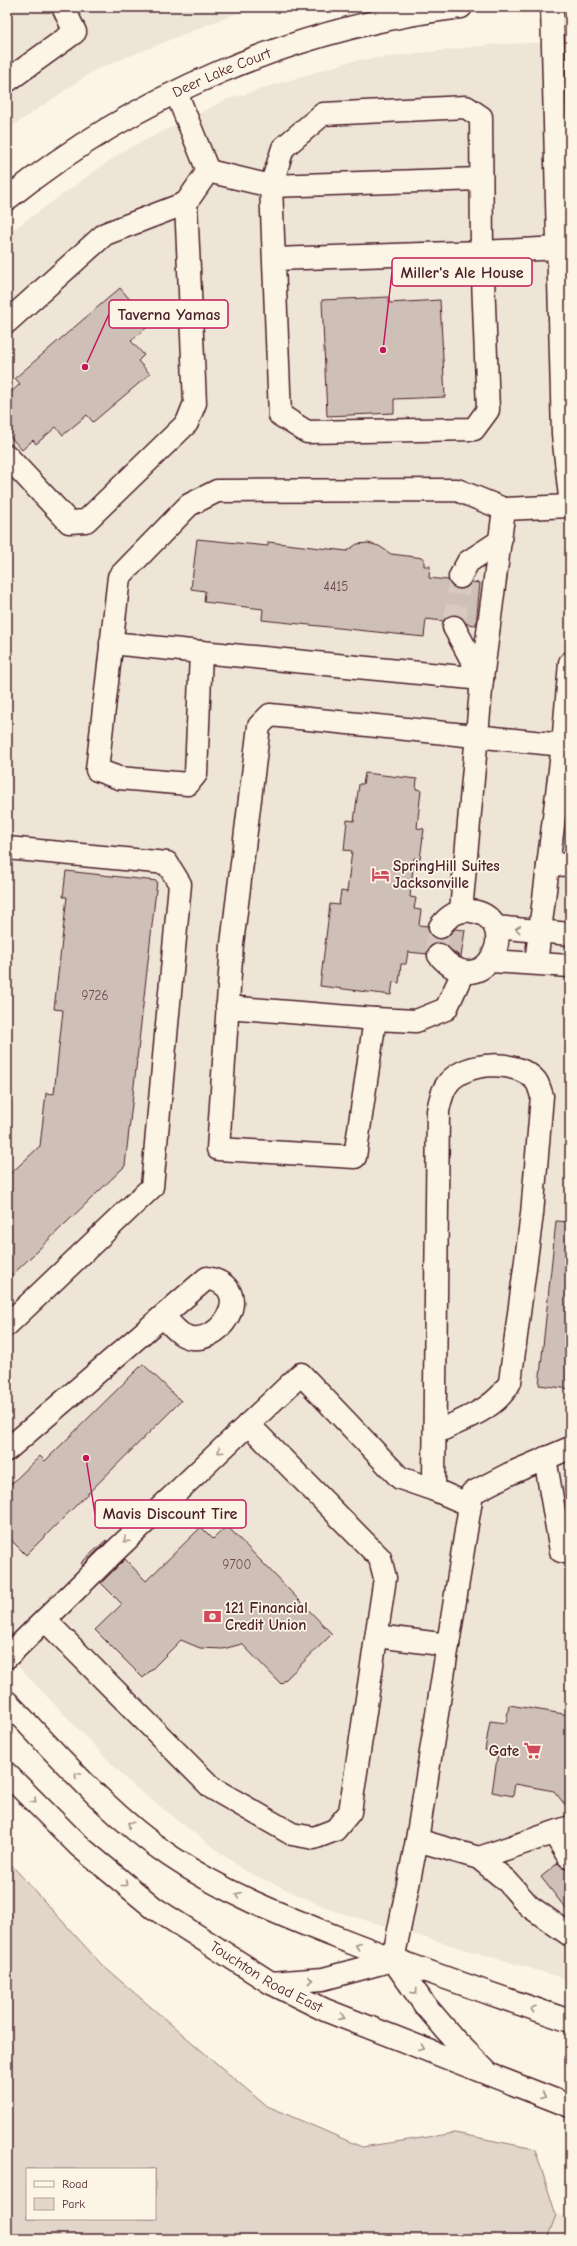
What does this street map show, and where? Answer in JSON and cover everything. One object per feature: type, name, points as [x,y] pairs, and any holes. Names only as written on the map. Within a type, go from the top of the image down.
[{"type":"street","points":[[7,81],[75,32],[63,7]]},
{"type":"street","name":"Deer Lake Court","points":[[7,199],[34,177],[100,133],[176,92],[229,68],[290,45],[366,23],[429,11],[461,7]]},
{"type":"street","points":[[552,7],[562,84],[563,189],[558,248],[566,400],[563,434],[570,497]]},
{"type":"street","points":[[176,92],[208,171]]},
{"type":"street","points":[[466,107],[481,117],[480,179],[488,410],[474,429],[307,432],[280,415],[271,186],[283,148],[323,114],[466,107]]},
{"type":"street","points":[[208,171],[271,186],[480,179]]},
{"type":"street","points":[[7,322],[105,234],[186,203],[208,171]]},
{"type":"street","points":[[7,456],[69,522],[86,521],[187,423],[195,403],[186,203]]},
{"type":"street","points":[[274,259],[558,248]]},
{"type":"street","points":[[201,652],[196,774],[188,784],[126,779],[97,770],[119,577],[189,505],[217,491],[457,490],[504,509],[570,506]]},
{"type":"street","points":[[461,911],[482,679],[504,509]]},
{"type":"street","points":[[460,577],[468,562],[500,541]]},
{"type":"street","points":[[454,627],[482,679]]},
{"type":"street","points":[[112,643],[482,679]]},
{"type":"street","points":[[536,963],[563,745],[570,663]]},
{"type":"street","points":[[375,1018],[355,1158],[218,1149],[232,944],[259,726],[270,715],[563,745]]},
{"type":"street","points":[[7,848],[167,863],[180,884],[152,1187],[7,1325]]},
{"type":"street","points":[[548,864],[570,865]]},
{"type":"street","points":[[439,955],[453,968],[463,972],[474,971],[484,967],[491,961],[498,945],[495,927],[482,914],[472,911],[461,911],[451,915],[440,927]]},
{"type":"street","points":[[495,927],[570,934]]},
{"type":"street","points":[[491,961],[570,966]]},
{"type":"street","points":[[227,1008],[416,1021],[446,1009],[463,972]]},
{"type":"street","points":[[435,1433],[490,1405],[504,1394],[510,1382],[532,1214],[542,1096],[536,1082],[524,1071],[496,1064],[475,1068],[460,1074],[449,1082],[440,1099],[438,1111],[435,1433],[435,1490]]},
{"type":"street","points":[[7,1450],[163,1316]]},
{"type":"street","points":[[7,1657],[301,1374],[400,1478],[435,1490],[470,1505]]},
{"type":"street","points":[[45,1620],[212,1788],[292,1834],[314,1838],[335,1830],[350,1812],[385,1578],[380,1558],[248,1424]]},
{"type":"street","points":[[489,2074],[454,2039],[424,2004],[393,1960],[417,1840],[472,1493],[508,1474],[570,1448]]},
{"type":"street","points":[[544,1458],[563,1514],[561,1551],[570,1553]]},
{"type":"street","points":[[377,1636],[448,1645]]},
{"type":"street","points":[[7,1702],[104,1803],[169,1856],[212,1882],[273,1913],[393,1960],[570,2021]]},
{"type":"street","name":"Touchton Road East","points":[[7,1774],[78,1846],[154,1908],[271,1983],[325,2010],[570,2106]]},
{"type":"street","points":[[480,1858],[562,1830],[568,1856]]},
{"type":"street","points":[[417,1840],[480,1858],[508,1881],[529,1906],[570,1935]]},
{"type":"street","points":[[271,1983],[323,1979],[393,1960]]},
{"type":"shaded area","points":[[7,7],[252,7],[95,70],[7,130]]},
{"type":"shaded area","points":[[570,42],[570,1980],[334,1911],[243,1870],[132,1785],[7,1655],[7,234],[123,151],[228,99],[352,61],[498,44]]},
{"type":"shaded area","points":[[556,2215],[570,2216],[570,2239],[547,2239]]},
{"type":"green space","points":[[7,1860],[102,1965],[265,2105],[362,2147],[455,2133],[535,2149],[556,2215],[547,2239],[7,2239]]},
{"type":"building","points":[[120,288],[151,324],[131,341],[144,355],[138,361],[150,374],[93,422],[87,415],[63,435],[56,427],[36,444],[33,440],[22,450],[7,433],[7,396],[20,384],[15,378]]},
{"type":"building","points":[[389,297],[389,303],[440,300],[445,397],[394,399],[394,413],[327,416],[322,300]]},
{"type":"building","points":[[197,539],[268,546],[268,542],[347,551],[357,544],[368,543],[379,546],[391,554],[424,558],[424,566],[430,566],[429,578],[448,580],[454,588],[460,589],[467,587],[471,582],[480,583],[476,625],[467,624],[461,617],[455,615],[448,616],[443,621],[426,619],[424,637],[262,620],[263,609],[204,602],[205,591],[191,589]]},
{"type":"building","name":"SpringHill Suites Jacksonville","points":[[365,773],[417,779],[416,789],[421,790],[417,828],[424,829],[420,859],[414,858],[410,897],[416,898],[414,909],[421,910],[419,925],[428,926],[429,932],[433,937],[444,939],[455,929],[465,930],[461,957],[441,943],[430,947],[427,954],[408,952],[406,964],[401,964],[399,983],[393,982],[391,995],[320,986],[330,904],[339,905],[341,891],[347,892],[352,851],[344,850],[347,820],[354,821],[359,784],[363,784]]},
{"type":"building","points":[[66,871],[157,881],[125,1166],[7,1280],[7,1177],[40,1146],[46,1093],[54,1094],[63,1010],[54,1009],[67,897],[63,897]]},
{"type":"building","points":[[556,1221],[570,1222],[570,1389],[539,1385]]},
{"type":"building","points":[[143,1364],[181,1401],[26,1555],[7,1536],[7,1488],[40,1456],[45,1461]]},
{"type":"building","name":"121 Financial Credit Union","points":[[227,1526],[332,1634],[281,1684],[242,1644],[223,1649],[200,1648],[181,1640],[143,1678],[95,1630],[122,1604],[101,1583],[125,1559],[146,1581],[201,1527],[213,1539]]},
{"type":"building","points":[[106,1540],[107,1541],[83,1565],[81,1563]]},
{"type":"building","name":"Gate","points":[[509,1705],[570,1715],[570,1811],[554,1791],[515,1784],[513,1796],[492,1792],[498,1752],[485,1750],[490,1721],[506,1723]]},
{"type":"building","points":[[558,1863],[562,1867],[570,1868],[570,1914],[541,1877]]},
{"type":"tunnel","points":[[454,627],[460,577]]},
{"type":"tunnel","points":[[439,955],[437,942],[440,927]]},
{"type":"place","name":"Miller's Ale House","points":[[383,350]]},
{"type":"place","name":"Taverna Yamas","points":[[85,367]]},
{"type":"place","name":"SpringHill Suites Jacksonville","points":[[380,875]]},
{"type":"place","name":"Mavis Discount Tire","points":[[86,1458]]},
{"type":"place","name":"121 Financial Credit Union","points":[[212,1617]]},
{"type":"place","name":"Gate","points":[[532,1751]]}]
